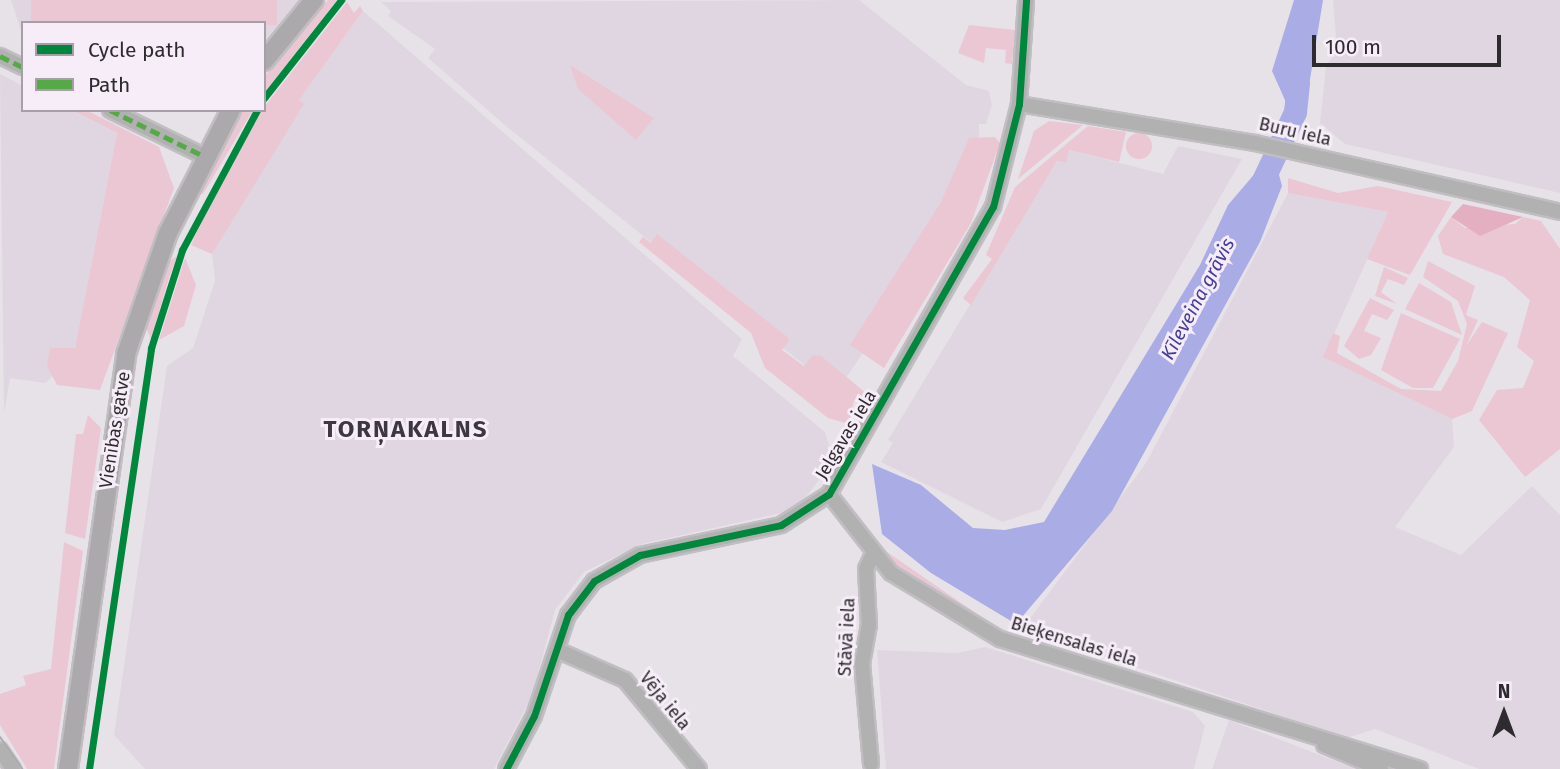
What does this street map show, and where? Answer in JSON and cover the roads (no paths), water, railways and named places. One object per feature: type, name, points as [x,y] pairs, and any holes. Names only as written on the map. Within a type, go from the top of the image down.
[{"type":"main road","points":[[266,59],[314,0]]},
{"type":"main road","name":"Vienības gatve","points":[[68,769],[127,354],[168,233],[204,156],[230,112]]},
{"type":"street","name":"Jelgavas iela","points":[[506,769],[534,716],[557,650],[581,596],[621,562],[781,525],[829,494],[980,236],[1012,150],[1019,104],[1026,0]]},
{"type":"street","points":[[0,56],[21,66]]},
{"type":"street","name":"Buru iela","points":[[1019,104],[1255,143],[1560,212]]},
{"type":"street","points":[[114,112],[204,156]]},
{"type":"street","name":"Bieķensalas iela","points":[[829,494],[872,556],[943,607],[1031,652],[1420,769]]},
{"type":"street","name":"Stāvā iela","points":[[870,764],[862,664],[869,626],[866,569],[872,556]]},
{"type":"street","name":"Vēja iela","points":[[557,650],[625,680],[693,767]]},
{"type":"street","name":"Bieķensalas iela","points":[[1314,738],[1381,769]]},
{"type":"street","points":[[0,750],[13,769]]},
{"type":"water","points":[[1294,0],[1323,0],[1304,116],[1289,109],[1272,71]]},
{"type":"water","points":[[1263,164],[1278,171],[1282,186],[1260,242],[1112,511],[1016,624],[931,573],[882,534],[872,464],[921,485],[973,528],[1005,530],[1044,522],[1200,265],[1228,205]]},
{"type":"waterway","name":"Kīleveina grāvis","points":[[1257,193],[1295,112],[1298,83]]},
{"type":"tram line","points":[[0,737],[22,769]]},
{"type":"district","name":"TORŅAKALNS","points":[[406,430]]}]
